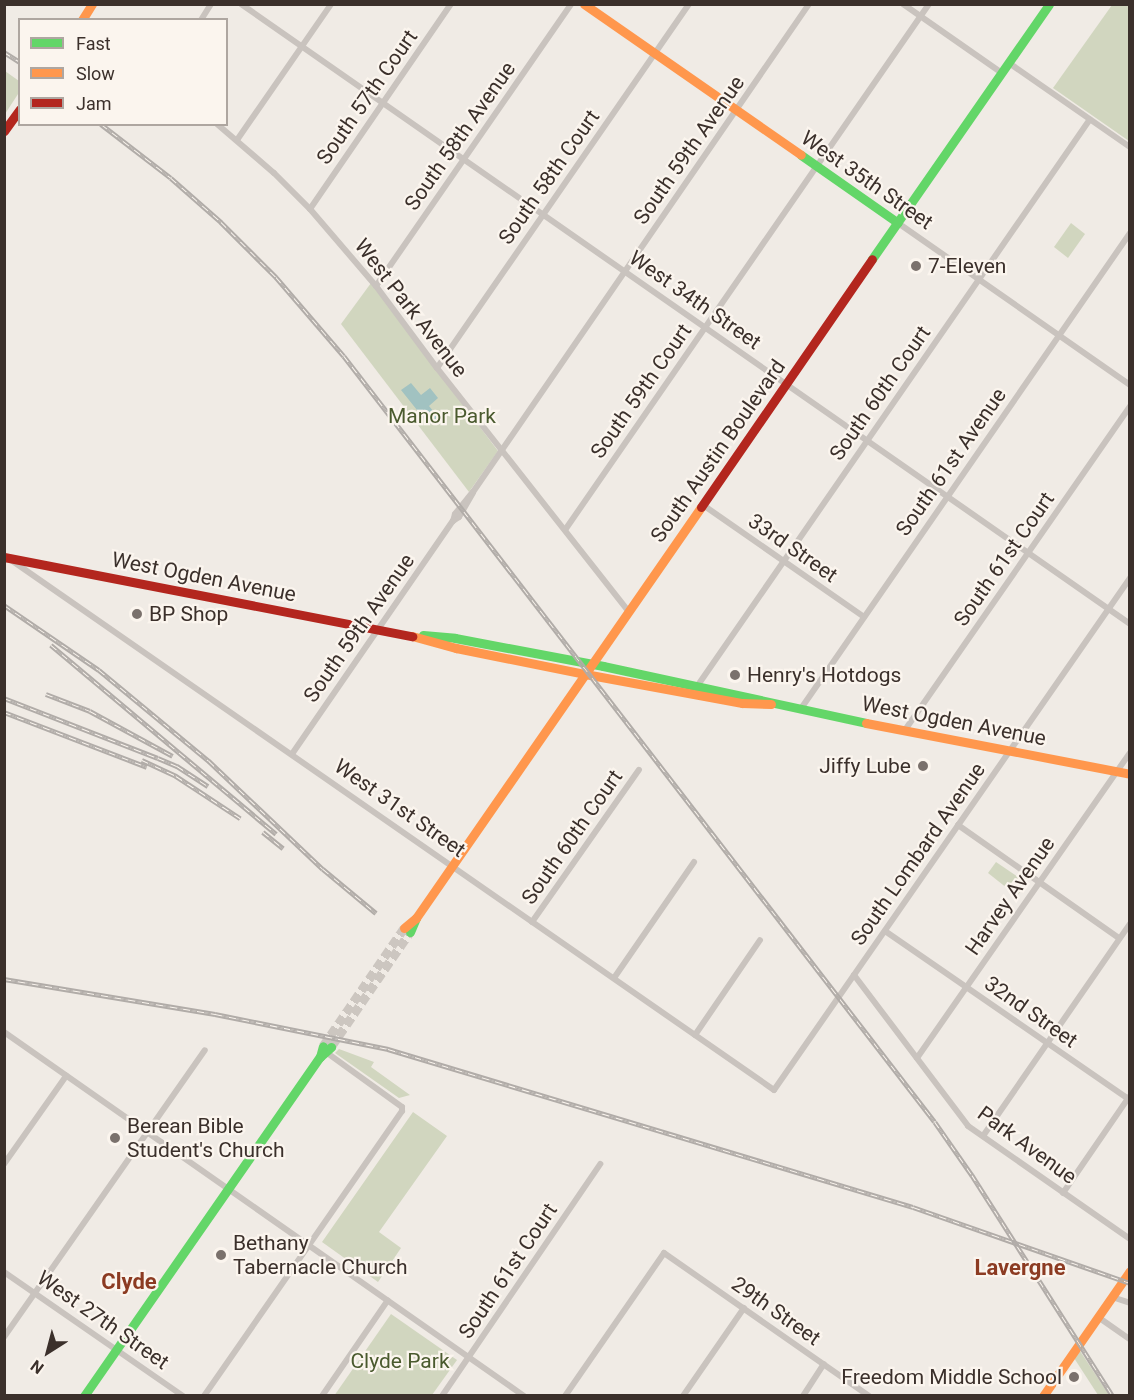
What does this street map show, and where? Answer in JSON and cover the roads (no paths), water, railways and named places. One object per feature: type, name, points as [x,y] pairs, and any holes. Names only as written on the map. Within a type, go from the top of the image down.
[{"type":"street","points":[[83,18],[92,4]]},
{"type":"street","points":[[202,18],[211,4]]},
{"type":"street","name":"West 34th Street","points":[[241,4],[1130,624]]},
{"type":"street","points":[[237,140],[331,4]]},
{"type":"street","name":"South 57th Court","points":[[310,209],[451,4]]},
{"type":"street","name":"South 58th Avenue","points":[[376,286],[571,4]]},
{"type":"street","name":"West 35th Street","points":[[584,4],[1130,385]]},
{"type":"street","name":"South 58th Court","points":[[437,368],[689,4]]},
{"type":"street","name":"South 59th Avenue","points":[[292,754],[453,521],[465,509],[473,492],[809,4]]},
{"type":"street","points":[[903,4],[1002,73]]},
{"type":"street","name":"South 59th Court","points":[[565,530],[929,4]]},
{"type":"street","name":"South Austin Boulevard","points":[[407,930],[1049,4]]},
{"type":"street","points":[[1009,63],[1130,147]]},
{"type":"street","points":[[4,131],[18,112]]},
{"type":"street","name":"South 60th Court","points":[[698,685],[1090,119]]},
{"type":"street","name":"West Park Avenue","points":[[220,126],[310,209],[376,286],[437,368],[629,612]]},
{"type":"street","name":"South 61st Avenue","points":[[800,710],[1130,232]]},
{"type":"street","name":"South 61st Court","points":[[905,730],[1130,406]]},
{"type":"street","name":"33rd Street","points":[[703,505],[864,617]]},
{"type":"street","name":"West Ogden Avenue","points":[[6,556],[379,628],[456,648],[585,674],[742,704],[771,704]]},
{"type":"street","name":"West 31st Street","points":[[6,556],[774,1090]]},
{"type":"street","name":"South Lombard Avenue","points":[[774,1090],[1130,578]]},
{"type":"street","name":"West Ogden Avenue","points":[[397,632],[455,638],[592,664],[746,695],[771,704],[800,710],[1130,774]]},
{"type":"street","name":"Harvey Avenue","points":[[917,1058],[1130,753]]},
{"type":"street","name":"South 60th Court","points":[[532,922],[639,770]]},
{"type":"street","points":[[958,825],[1119,938]]},
{"type":"street","points":[[614,978],[694,862]]},
{"type":"street","points":[[983,1136],[1130,924]]},
{"type":"street","name":"32nd Street","points":[[885,931],[1129,1099]]},
{"type":"street","points":[[695,1035],[760,940]]},
{"type":"street","name":"Park Avenue","points":[[854,975],[968,1126],[1130,1239]]},
{"type":"street","points":[[4,1032],[524,1395]]},
{"type":"street","points":[[4,1337],[205,1050]]},
{"type":"street","points":[[84,1395],[325,1051],[402,1107],[204,1395]]},
{"type":"street","points":[[4,1164],[66,1076]]},
{"type":"street","points":[[1063,1192],[1129,1099]]},
{"type":"street","name":"South 61st Court","points":[[442,1395],[600,1164]]},
{"type":"street","name":"29th Street","points":[[565,1395],[664,1253],[869,1395]]},
{"type":"street","points":[[1043,1395],[1130,1271]]},
{"type":"street","name":"West 27th Street","points":[[4,1272],[183,1395]]},
{"type":"street","points":[[1112,1297],[1130,1303]]},
{"type":"street","points":[[322,1395],[388,1300]]},
{"type":"street","points":[[683,1395],[744,1308]]},
{"type":"street","points":[[1098,1317],[1130,1339]]},
{"type":"street","points":[[802,1395],[824,1364]]},
{"type":"water","points":[[411,383],[421,395],[430,388],[438,398],[429,406],[438,417],[429,425],[401,390]]},
{"type":"tunnel","points":[[323,1046],[404,928]]},
{"type":"tunnel","points":[[331,1047],[410,932]]},
{"type":"railway","points":[[4,52],[18,61]]},
{"type":"railway","points":[[104,126],[171,178],[221,222],[276,277],[344,356],[935,1122],[972,1175],[1113,1396]]},
{"type":"railway","points":[[4,605],[99,670],[209,761],[323,869],[376,913]]},
{"type":"railway","points":[[51,645],[276,834]]},
{"type":"railway","points":[[46,694],[90,711],[173,756]]},
{"type":"railway","points":[[4,698],[177,766],[208,786]]},
{"type":"railway","points":[[4,712],[147,767]]},
{"type":"railway","points":[[142,760],[176,776],[240,818]]},
{"type":"railway","points":[[263,832],[283,848]]},
{"type":"railway","points":[[4,979],[215,1014],[388,1049],[913,1207],[1130,1283]]},
{"type":"place","name":"7-Eleven","points":[[916,266]]},
{"type":"place","name":"BP Shop","points":[[137,614]]},
{"type":"place","name":"Henry's Hotdogs","points":[[735,675]]},
{"type":"place","name":"Jiffy Lube","points":[[923,766]]},
{"type":"place","name":"Berean Bible Student's Church","points":[[115,1138]]},
{"type":"place","name":"Bethany Tabernacle Church","points":[[221,1255]]},
{"type":"place","name":"Freedom Middle School","points":[[1074,1377]]},
{"type":"district","name":"Lavergne","points":[[1020,1268]]},
{"type":"district","name":"Clyde","points":[[129,1282]]},
{"type":"park label","name":"Manor Park","points":[[442,416]]},
{"type":"park label","name":"Clyde Park","points":[[400,1361]]}]
